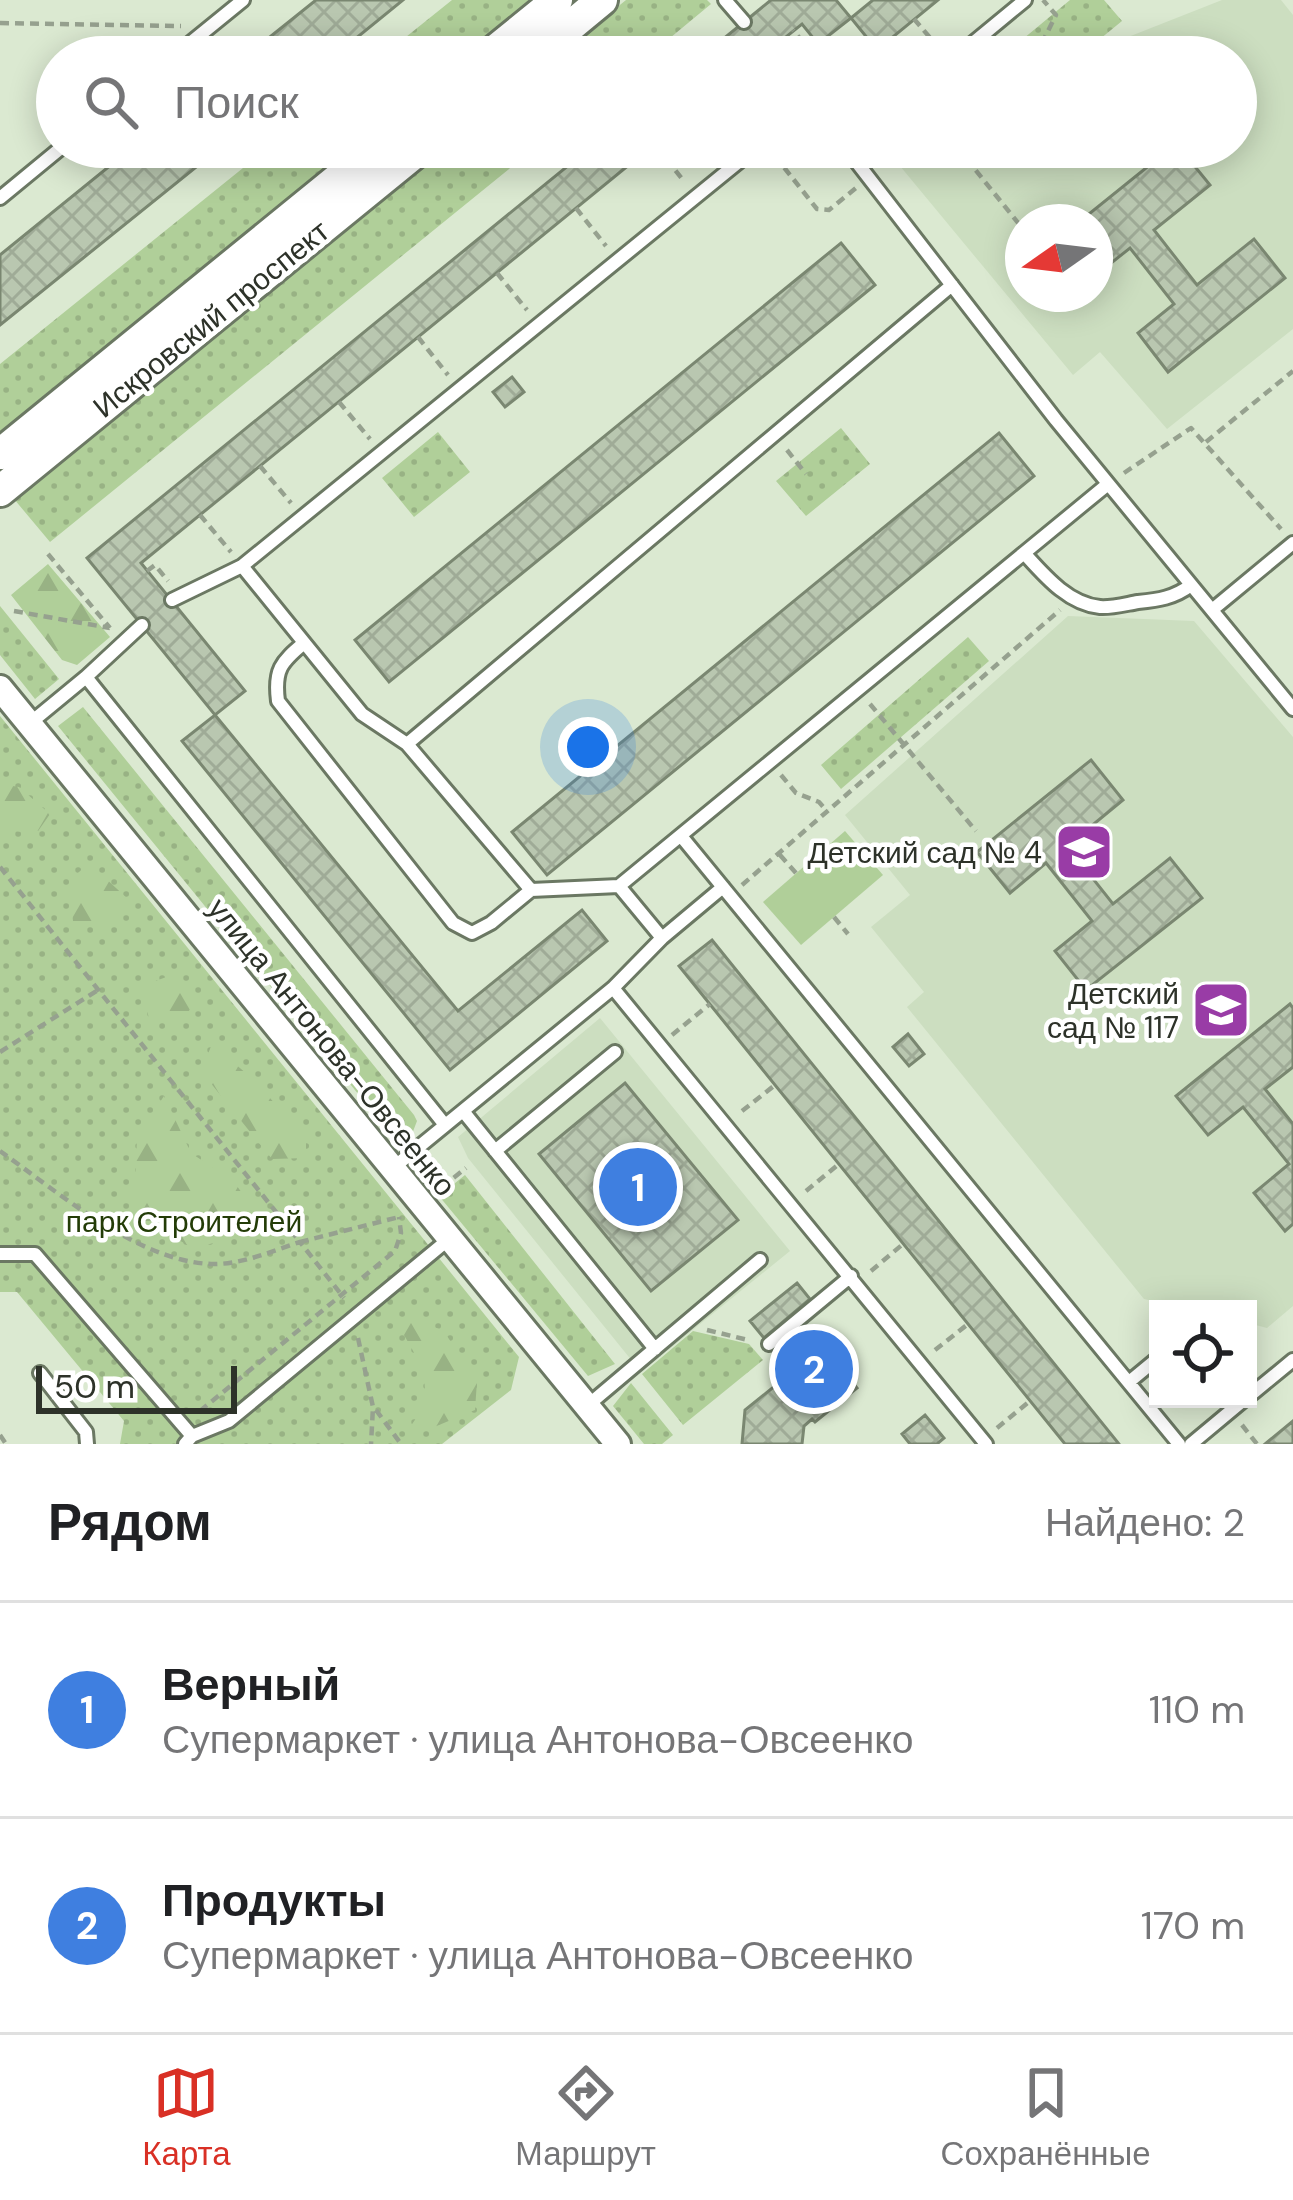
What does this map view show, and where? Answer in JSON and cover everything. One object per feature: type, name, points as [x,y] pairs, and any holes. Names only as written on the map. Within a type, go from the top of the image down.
[{"type":"street","points":[[513,36],[557,0]]},
{"type":"street","points":[[558,36],[602,0]]},
{"type":"street","name":"Искровский проспект","points":[[0,454],[351,168]]},
{"type":"street","name":"Искровский проспект","points":[[0,491],[396,168]]},
{"type":"street","name":"улица Антонова-Овсеенко","points":[[0,688],[618,1444]]},
{"type":"lane","points":[[198,36],[243,0]]},
{"type":"lane","points":[[725,0],[743,22]]},
{"type":"lane","points":[[981,36],[1025,0]]},
{"type":"lane","points":[[0,197],[36,168]]},
{"type":"lane","points":[[176,597],[242,566],[732,168]]},
{"type":"lane","points":[[863,168],[1108,484],[1293,709]]},
{"type":"lane","points":[[406,744],[952,285]]},
{"type":"lane","points":[[304,643],[284,660],[275,679],[278,701],[453,923],[472,933],[531,890],[619,886],[1108,484]]},
{"type":"lane","points":[[1212,610],[1293,543]]},
{"type":"lane","points":[[1024,553],[1048,580],[1073,598],[1099,608],[1164,599],[1191,585]]},
{"type":"lane","points":[[242,566],[362,714],[406,744],[531,890]]},
{"type":"lane","points":[[29,724],[142,625]]},
{"type":"lane","points":[[86,677],[445,1125]]},
{"type":"lane","points":[[681,836],[1179,1444]]},
{"type":"lane","points":[[619,886],[662,938]]},
{"type":"lane","points":[[393,1168],[613,988],[662,938],[727,891]]},
{"type":"lane","points":[[613,988],[984,1442]]},
{"type":"lane","points":[[495,1150],[615,1052]]},
{"type":"lane","points":[[463,1111],[655,1349]]},
{"type":"lane","points":[[0,1254],[35,1254],[187,1435],[229,1421],[450,1238]]},
{"type":"lane","points":[[587,1406],[760,1260]]},
{"type":"lane","points":[[769,1344],[853,1280]]},
{"type":"lane","points":[[1257,1389],[1293,1360]]},
{"type":"lane","points":[[1129,1382],[1149,1365]]},
{"type":"lane","points":[[40,1373],[86,1432],[87,1444]]},
{"type":"lane","points":[[1190,1444],[1234,1408]]},
{"type":"path","points":[[1043,0],[1056,15],[1046,36]]},
{"type":"path","points":[[914,19],[928,36]]},
{"type":"path","points":[[0,22],[210,26]]},
{"type":"path","points":[[793,30],[798,36]]},
{"type":"path","points":[[673,168],[696,197]]},
{"type":"path","points":[[784,168],[817,209],[829,210],[870,177]]},
{"type":"path","points":[[974,168],[1005,207]]},
{"type":"path","points":[[576,208],[618,260]]},
{"type":"path","points":[[496,273],[538,325]]},
{"type":"path","points":[[418,337],[460,389]]},
{"type":"path","points":[[1206,442],[1293,371]]},
{"type":"path","points":[[1283,379],[1293,382]]},
{"type":"path","points":[[339,402],[381,453]]},
{"type":"path","points":[[1108,484],[1191,428],[1281,529]]},
{"type":"path","points":[[774,435],[806,474]]},
{"type":"path","points":[[260,466],[303,516]]},
{"type":"path","points":[[200,515],[242,566]]},
{"type":"path","points":[[14,610],[110,628],[48,554]]},
{"type":"path","points":[[147,571],[155,565],[176,597]]},
{"type":"path","points":[[727,891],[778,853],[1073,598]]},
{"type":"path","points":[[858,690],[976,831]]},
{"type":"path","points":[[771,763],[796,793],[819,802],[827,811]]},
{"type":"path","points":[[778,853],[796,873]]},
{"type":"path","points":[[0,867],[342,1294],[353,1319],[373,1407],[371,1444]]},
{"type":"path","points":[[833,917],[848,934]]},
{"type":"path","points":[[0,1052],[98,990]]},
{"type":"path","points":[[660,1045],[710,1004]]},
{"type":"path","points":[[725,1125],[775,1085]]},
{"type":"path","points":[[0,1151],[121,1234],[167,1255],[210,1264],[249,1259],[402,1215],[394,1251],[187,1435]]},
{"type":"path","points":[[791,1204],[838,1164]]},
{"type":"path","points":[[436,1192],[466,1168]]},
{"type":"path","points":[[853,1280],[903,1244]]},
{"type":"path","points":[[684,1324],[769,1344]]},
{"type":"path","points":[[921,1362],[968,1324]]},
{"type":"path","points":[[984,1442],[1030,1401]]},
{"type":"path","points":[[373,1407],[401,1444]]},
{"type":"path","points":[[0,1435],[6,1444]]},
{"type":"shaded area","points":[[1222,0],[1281,0],[1293,15],[1293,329],[1167,429],[1100,352],[1073,375],[1021,312],[1113,312],[1113,204],[1005,204],[1005,293],[902,168],[1257,168],[1257,36],[1131,36]]},
{"type":"shaded area","name":"Детский сад № 4","points":[[1068,616],[1194,621],[1293,737],[1293,1306],[1267,1328],[1257,1325],[1257,1300],[1144,1299],[907,1007],[924,992],[871,927],[910,895],[845,815]]},
{"type":"shaded area","points":[[600,1018],[790,1251],[641,1372],[468,1158],[458,1137]]},
{"type":"green space","points":[[452,0],[534,0],[490,36],[407,36]]},
{"type":"green space","points":[[626,0],[707,0],[711,4],[672,36],[582,36]]},
{"type":"green space","points":[[1070,0],[1104,0],[1122,21],[1104,36],[1027,36]]},
{"type":"green space","points":[[243,168],[328,168],[0,434],[0,364]]},
{"type":"green space","points":[[420,168],[510,168],[50,542],[14,499]]},
{"type":"green space","points":[[841,428],[870,464],[806,516],[776,481]]},
{"type":"green space","points":[[438,432],[470,472],[414,517],[382,478]]},
{"type":"green space","points":[[48,564],[110,637],[77,665],[62,660],[11,595]]},
{"type":"green space","points":[[0,606],[59,679],[35,699],[0,655]]},
{"type":"green space","points":[[968,637],[989,661],[841,789],[821,765]]},
{"type":"green space","points":[[83,707],[414,1115],[417,1121],[412,1134],[401,1138],[390,1133],[58,726]]},
{"type":"green space","name":"парк Строителей","points":[[0,716],[519,1357],[511,1390],[442,1444],[120,1444],[124,1421],[17,1292],[0,1292]]},
{"type":"green space","points":[[0,784],[19,787],[50,814],[36,834],[1,829]]},
{"type":"green space","points":[[845,831],[883,875],[801,945],[763,902]]},
{"type":"green space","points":[[89,863],[130,901],[114,925],[99,929],[73,921],[69,881]]},
{"type":"green space","points":[[169,976],[196,1001],[178,1026],[149,1019],[142,986]]},
{"type":"green space","points":[[212,1044],[255,1081],[306,1139],[306,1158],[272,1159],[201,1071]]},
{"type":"green space","points":[[164,1096],[191,1153],[234,1182],[255,1211],[251,1234],[193,1248],[134,1215],[137,1137]]},
{"type":"green space","points":[[465,1175],[615,1364],[588,1376],[439,1196]]},
{"type":"green space","points":[[392,1314],[443,1330],[477,1381],[475,1410],[415,1435],[410,1427],[420,1412],[425,1384]]},
{"type":"green space","points":[[693,1331],[749,1344],[763,1360],[683,1425],[642,1374]]},
{"type":"green space","points":[[631,1383],[673,1435],[662,1444],[644,1444],[613,1406]]},
{"type":"building","points":[[316,0],[403,0],[359,36],[271,36]]},
{"type":"building","points":[[771,0],[836,0],[851,18],[828,36],[812,36],[802,24],[787,36],[727,36]]},
{"type":"building","points":[[873,0],[938,0],[894,36],[866,36],[851,18]]},
{"type":"building","points":[[107,168],[195,168],[0,325],[0,255]]},
{"type":"building","points":[[565,168],[625,168],[141,563],[245,691],[215,715],[87,558]]},
{"type":"building","points":[[1146,168],[1196,168],[1210,185],[1154,230],[1197,285],[1254,239],[1285,278],[1168,372],[1138,333],[1174,304],[1130,248],[1113,262],[1113,204],[1101,204]]},
{"type":"building","points":[[841,243],[875,285],[389,682],[355,640]]},
{"type":"building","points":[[512,377],[524,392],[505,407],[493,392]]},
{"type":"building","points":[[999,433],[1034,476],[547,875],[512,832]]},
{"type":"building","points":[[215,715],[458,1011],[582,910],[607,941],[450,1070],[182,741]]},
{"type":"building","points":[[1091,760],[1123,800],[1067,846],[1113,904],[1170,858],[1202,898],[1086,990],[1055,951],[1092,921],[1046,863],[1010,893],[977,852]]},
{"type":"building","points":[[712,940],[1119,1444],[1065,1444],[679,966]]},
{"type":"building","points":[[1290,1004],[1293,1067],[1265,1089],[1293,1124],[1293,1224],[1285,1231],[1254,1193],[1289,1164],[1243,1107],[1208,1135],[1176,1096]]},
{"type":"building","points":[[908,1034],[924,1054],[909,1066],[893,1047]]},
{"type":"building","points":[[625,1083],[738,1220],[651,1291],[539,1154]]},
{"type":"building","points":[[797,1283],[810,1299],[764,1338],[750,1321]]},
{"type":"building","points":[[820,1342],[857,1388],[804,1426],[802,1444],[742,1444],[745,1410]]},
{"type":"building","points":[[925,1415],[944,1438],[937,1444],[910,1444],[902,1434]]},
{"type":"building","points":[[1293,1421],[1293,1444],[1265,1444]]},
{"type":"place","name":"Детский сад № 4","points":[[1084,852]]},
{"type":"place","name":"Детский сад № 117","points":[[1221,1010]]},
{"type":"place","name":"Верный","points":[[638,1187]]},
{"type":"place","name":"Продукты","points":[[814,1369]]}]
